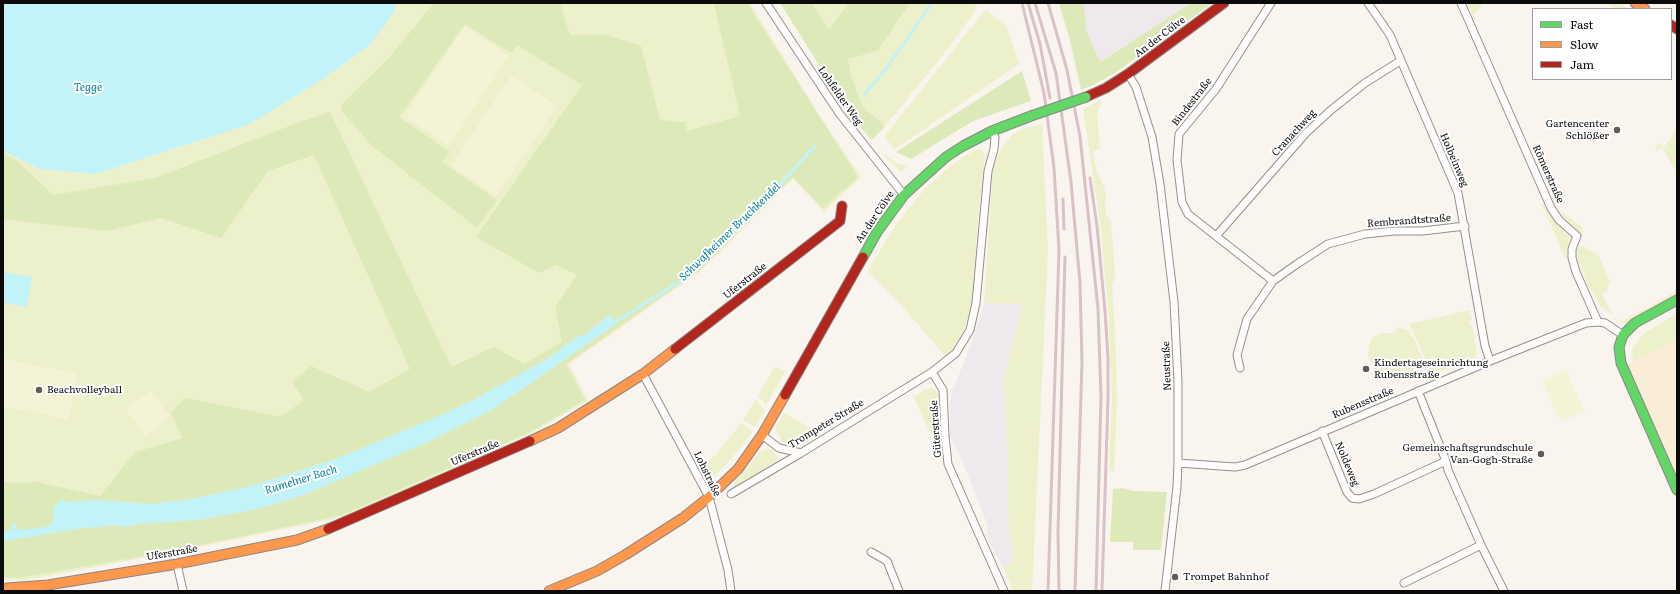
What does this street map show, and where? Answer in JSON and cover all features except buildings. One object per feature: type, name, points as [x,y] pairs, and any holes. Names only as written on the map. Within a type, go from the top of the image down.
[{"type":"street","name":"Lohfelder Weg","points":[[766,3],[838,114],[904,194]]},
{"type":"street","name":"An der Cölve","points":[[709,497],[738,469],[762,435],[877,232],[904,194],[946,157],[963,146],[992,131],[1086,97],[1106,88],[1128,74],[1224,3]]},
{"type":"street","name":"Bindestraße","points":[[1271,3],[1216,89],[1179,134],[1177,160],[1182,202],[1188,214],[1217,235],[1273,281]]},
{"type":"street","name":"Holbeinweg","points":[[1368,3],[1390,35],[1458,192],[1484,341],[1490,361]]},
{"type":"street","name":"Römerstraße","points":[[1461,3],[1551,208],[1559,220],[1577,236],[1572,249],[1572,258],[1576,272],[1598,322]]},
{"type":"street","name":"Cranachweg","points":[[1217,235],[1306,133],[1331,110],[1365,83],[1400,61]]},
{"type":"street","name":"Neustraße","points":[[1128,74],[1136,87],[1152,142],[1160,184],[1174,302],[1178,382],[1178,463],[1176,495],[1164,591]]},
{"type":"street","points":[[932,372],[956,353],[970,330],[976,303],[988,172],[994,149],[994,138],[992,131]]},
{"type":"street","name":"Uferstraße","points":[[3,591],[6,588],[49,588],[308,537],[558,428],[643,374],[840,221],[842,206]]},
{"type":"street","name":"Rembrandtstraße","points":[[1240,368],[1237,355],[1247,318],[1273,281],[1328,244],[1365,234],[1394,231],[1423,231],[1465,226]]},
{"type":"street","points":[[1677,300],[1635,323],[1623,335],[1619,347],[1621,363],[1677,490]]},
{"type":"street","points":[[1598,322],[1605,323],[1623,335]]},
{"type":"street","name":"Rubensstraße","points":[[1178,463],[1235,467],[1240,466],[1490,361],[1586,323],[1598,322]]},
{"type":"street","name":"Trompeter Straße","points":[[731,494],[801,453],[932,372]]},
{"type":"street","name":"Güterstraße","points":[[932,372],[943,390],[948,464],[1004,591]]},
{"type":"street","name":"Lohstraße","points":[[643,374],[709,497],[728,570],[731,591]]},
{"type":"street","points":[[1418,391],[1446,461],[1448,470],[1481,545],[1504,591]]},
{"type":"street","name":"Noldeweg","points":[[1322,431],[1347,492],[1352,498],[1359,499],[1374,494],[1446,461]]},
{"type":"street","points":[[762,435],[779,448],[801,453]]},
{"type":"street","points":[[549,591],[596,571],[625,555],[683,518],[709,497]]},
{"type":"street","points":[[1404,583],[1481,545]]},
{"type":"street","points":[[871,552],[886,561],[899,591]]},
{"type":"street","points":[[177,564],[183,591]]},
{"type":"shaded area","points":[[1084,3],[1191,3],[1099,62],[1086,29]]},
{"type":"shaded area","points":[[984,303],[1022,304],[1004,380],[1008,458],[1009,531],[1014,561],[1003,567],[987,538],[988,526],[961,458],[950,436],[950,397],[972,342]]},
{"type":"shaded area","points":[[1677,339],[1677,477],[1628,365]]},
{"type":"green space","points":[[396,3],[750,3],[820,116],[861,177],[824,212],[793,179],[701,271],[569,364],[588,401],[528,435],[343,517],[174,552],[21,581],[3,579],[3,151],[40,169],[96,174],[250,124],[320,81],[369,46],[394,12]]},
{"type":"green space","points":[[434,3],[560,3],[570,35],[603,34],[641,46],[660,120],[685,122],[687,131],[740,116],[714,3],[747,3],[858,177],[823,208],[793,177],[700,270],[566,364],[585,400],[526,434],[342,515],[177,550],[20,578],[3,577],[3,541],[78,529],[116,525],[127,527],[138,524],[198,520],[258,509],[424,444],[492,410],[616,324],[612,317],[607,317],[602,320],[599,325],[592,328],[586,335],[580,335],[547,359],[473,400],[439,416],[336,459],[247,487],[191,499],[152,504],[96,500],[70,502],[60,500],[54,507],[53,524],[45,527],[25,530],[17,529],[16,523],[12,524],[13,530],[3,531],[3,483],[37,482],[100,496],[135,452],[183,438],[171,413],[185,398],[281,417],[304,400],[292,382],[311,366],[369,392],[410,369],[314,155],[268,171],[221,238],[161,218],[107,231],[3,219],[3,154],[16,160],[53,195],[155,178],[297,123],[330,112],[451,367],[494,347],[525,364],[562,341],[555,307],[577,275],[556,265],[539,273],[476,237],[582,85],[517,45],[511,53],[465,24],[399,117],[450,152],[442,162],[497,200],[477,228],[371,145],[341,110],[342,104],[388,59]]},
{"type":"green space","points":[[780,3],[812,3],[829,30],[849,3],[910,3],[878,51],[848,59],[851,76],[863,107],[885,126],[872,140],[853,119]]},
{"type":"green space","points":[[812,3],[849,3],[829,31]]},
{"type":"green space","points":[[910,3],[978,3],[973,14],[946,51],[885,126],[863,107],[851,76],[848,59],[878,51]]},
{"type":"green space","points":[[1059,3],[1084,3],[1086,29],[1100,62],[1191,3],[1213,3],[1115,73],[1081,90],[1070,40]]},
{"type":"green space","points":[[1468,3],[1484,3],[1473,16]]},
{"type":"green space","points":[[1608,3],[1621,3],[1626,8],[1615,8]]},
{"type":"green space","points":[[986,9],[1007,27],[1019,64],[895,149],[884,137]]},
{"type":"green space","points":[[465,26],[509,56],[449,146],[404,116]]},
{"type":"green space","points":[[1022,71],[1031,101],[973,121],[911,159],[896,152]]},
{"type":"green space","points":[[511,76],[557,106],[496,196],[451,166]]},
{"type":"green space","points":[[1102,99],[1097,114],[1100,149],[1093,151],[1097,172],[1104,186],[1106,215],[1111,220],[1115,277],[1112,285],[1117,399],[1114,471],[1109,471],[1112,398],[1108,306],[1100,222],[1083,109]]},
{"type":"green space","points":[[1042,124],[1048,251],[1032,591],[1013,591],[1003,567],[1014,561],[1009,531],[1008,458],[1004,380],[1022,304],[984,303],[993,168],[999,153],[1012,135],[1022,129]]},
{"type":"green space","points":[[1677,130],[1677,173],[1662,148],[1656,151],[1655,149],[1658,142],[1664,147]]},
{"type":"green space","points":[[977,149],[982,150],[985,156],[978,217],[973,296],[969,317],[961,336],[953,349],[945,356],[903,307],[868,271],[895,226],[923,191],[943,172],[963,157]]},
{"type":"green space","points":[[878,150],[896,163],[909,166],[901,172]]},
{"type":"green space","points":[[1541,202],[1560,228],[1570,238],[1567,250],[1567,260],[1565,258]]},
{"type":"green space","points":[[1561,211],[1583,228],[1582,234],[1563,217]]},
{"type":"green space","points":[[1580,246],[1598,254],[1610,281],[1607,291],[1602,294],[1613,315],[1601,307],[1590,289],[1576,255],[1576,251]]},
{"type":"green space","points":[[1677,291],[1677,294],[1632,321],[1622,324],[1613,319],[1623,321]]},
{"type":"green space","points":[[1469,310],[1472,320],[1469,321],[1470,326],[1472,326],[1477,354],[1476,357],[1433,375],[1409,324]]},
{"type":"green space","points":[[1677,313],[1677,339],[1633,362],[1632,349],[1643,334]]},
{"type":"green space","points":[[1398,327],[1408,330],[1415,341],[1425,365],[1407,372],[1398,381],[1381,377],[1374,369],[1368,356],[1372,338],[1381,333],[1393,333]]},
{"type":"green space","name":"Beachvolleyball","points":[[3,359],[78,374],[68,419],[3,406]]},
{"type":"green space","points":[[774,367],[786,371],[766,405],[758,396]]},
{"type":"green space","points":[[1566,370],[1585,411],[1561,422],[1542,381]]},
{"type":"green space","points":[[931,388],[936,390],[938,394],[938,445],[943,457],[942,459],[914,397],[924,390]]},
{"type":"green space","name":"Beachvolleyball","points":[[151,391],[170,417],[145,436],[126,409]]},
{"type":"green space","points":[[756,399],[765,411],[755,427],[743,420]]},
{"type":"green space","points":[[784,413],[817,432],[795,445],[783,442],[776,431],[776,426]]},
{"type":"green space","points":[[741,423],[753,431],[718,473],[712,479],[708,478],[701,464],[705,463],[716,455]]},
{"type":"green space","points":[[771,449],[777,456],[778,460],[775,465],[737,487],[735,486],[734,484],[736,480],[760,452]]},
{"type":"green space","points":[[1123,488],[1133,491],[1167,492],[1161,550],[1133,550],[1133,542],[1110,542],[1113,489]]},
{"type":"water","name":"Tegge","points":[[3,3],[396,3],[394,12],[369,46],[320,81],[250,124],[96,174],[40,169],[3,151]]},
{"type":"water","points":[[3,272],[32,277],[27,307],[3,302]]},
{"type":"water","name":"Rumelner Bach","points":[[611,316],[616,324],[492,410],[424,444],[301,496],[258,509],[198,520],[138,524],[127,527],[116,525],[78,529],[3,541],[3,531],[12,530],[12,524],[16,523],[17,529],[25,530],[45,527],[52,524],[54,507],[60,500],[70,502],[96,500],[152,504],[191,499],[247,487],[336,459],[439,416],[473,400],[547,359],[580,335],[586,335],[592,328],[599,325],[602,320]]},
{"type":"waterway","name":"Schwafheimer Bruchkendel","points":[[864,95],[886,69],[932,3]]},
{"type":"waterway","name":"Schwafheimer Bruchkendel","points":[[612,324],[685,278],[772,193],[815,146]]},
{"type":"railway","points":[[1022,3],[1044,93],[1054,168],[1059,250],[1048,591]]},
{"type":"railway","points":[[1028,3],[1040,44],[1050,98]]},
{"type":"railway","points":[[1035,3],[1056,73],[1071,182],[1080,283],[1082,362],[1075,591]]},
{"type":"railway","points":[[1048,3],[1067,70],[1080,136],[1098,309],[1101,396],[1096,591]]},
{"type":"railway","points":[[1090,178],[1097,226],[1108,358],[1102,591]]},
{"type":"railway","points":[[1063,199],[1064,229]]},
{"type":"railway","points":[[1059,591],[1058,532],[1065,257]]},
{"type":"traffic: fast","points":[[1031,116],[1086,97]]},
{"type":"traffic: fast","points":[[863,257],[877,232],[904,195],[946,157],[963,146],[992,131],[1031,116]]},
{"type":"traffic: fast","points":[[1677,300],[1635,323],[1623,335],[1619,347],[1621,363],[1677,490]]},
{"type":"traffic: slow","points":[[1635,3],[1643,8]]},
{"type":"traffic: slow","points":[[530,441],[558,428],[643,374],[675,349]]},
{"type":"traffic: slow","points":[[549,591],[597,571],[625,555],[683,518],[709,497],[738,469],[762,435],[785,395]]},
{"type":"traffic: slow","points":[[3,591],[7,588],[48,585],[177,564],[297,540],[328,529]]},
{"type":"traffic: jam","points":[[1086,97],[1106,88],[1128,74],[1224,3]]},
{"type":"traffic: jam","points":[[1672,26],[1677,29]]},
{"type":"traffic: jam","points":[[675,349],[840,221],[842,206]]},
{"type":"traffic: jam","points":[[785,395],[863,257]]},
{"type":"traffic: jam","points":[[328,529],[530,441]]},
{"type":"place","name":"Gartencenter Schlößer","points":[[1617,130]]},
{"type":"place","name":"Kindertageseinrichtung Rubensstraße","points":[[1366,369]]},
{"type":"place","name":"Beachvolleyball","points":[[39,390]]},
{"type":"place","name":"Gemeinschaftsgrundschule Van-Gogh-Straße","points":[[1541,454]]},
{"type":"place","name":"Trompet Bahnhof","points":[[1175,577]]}]
